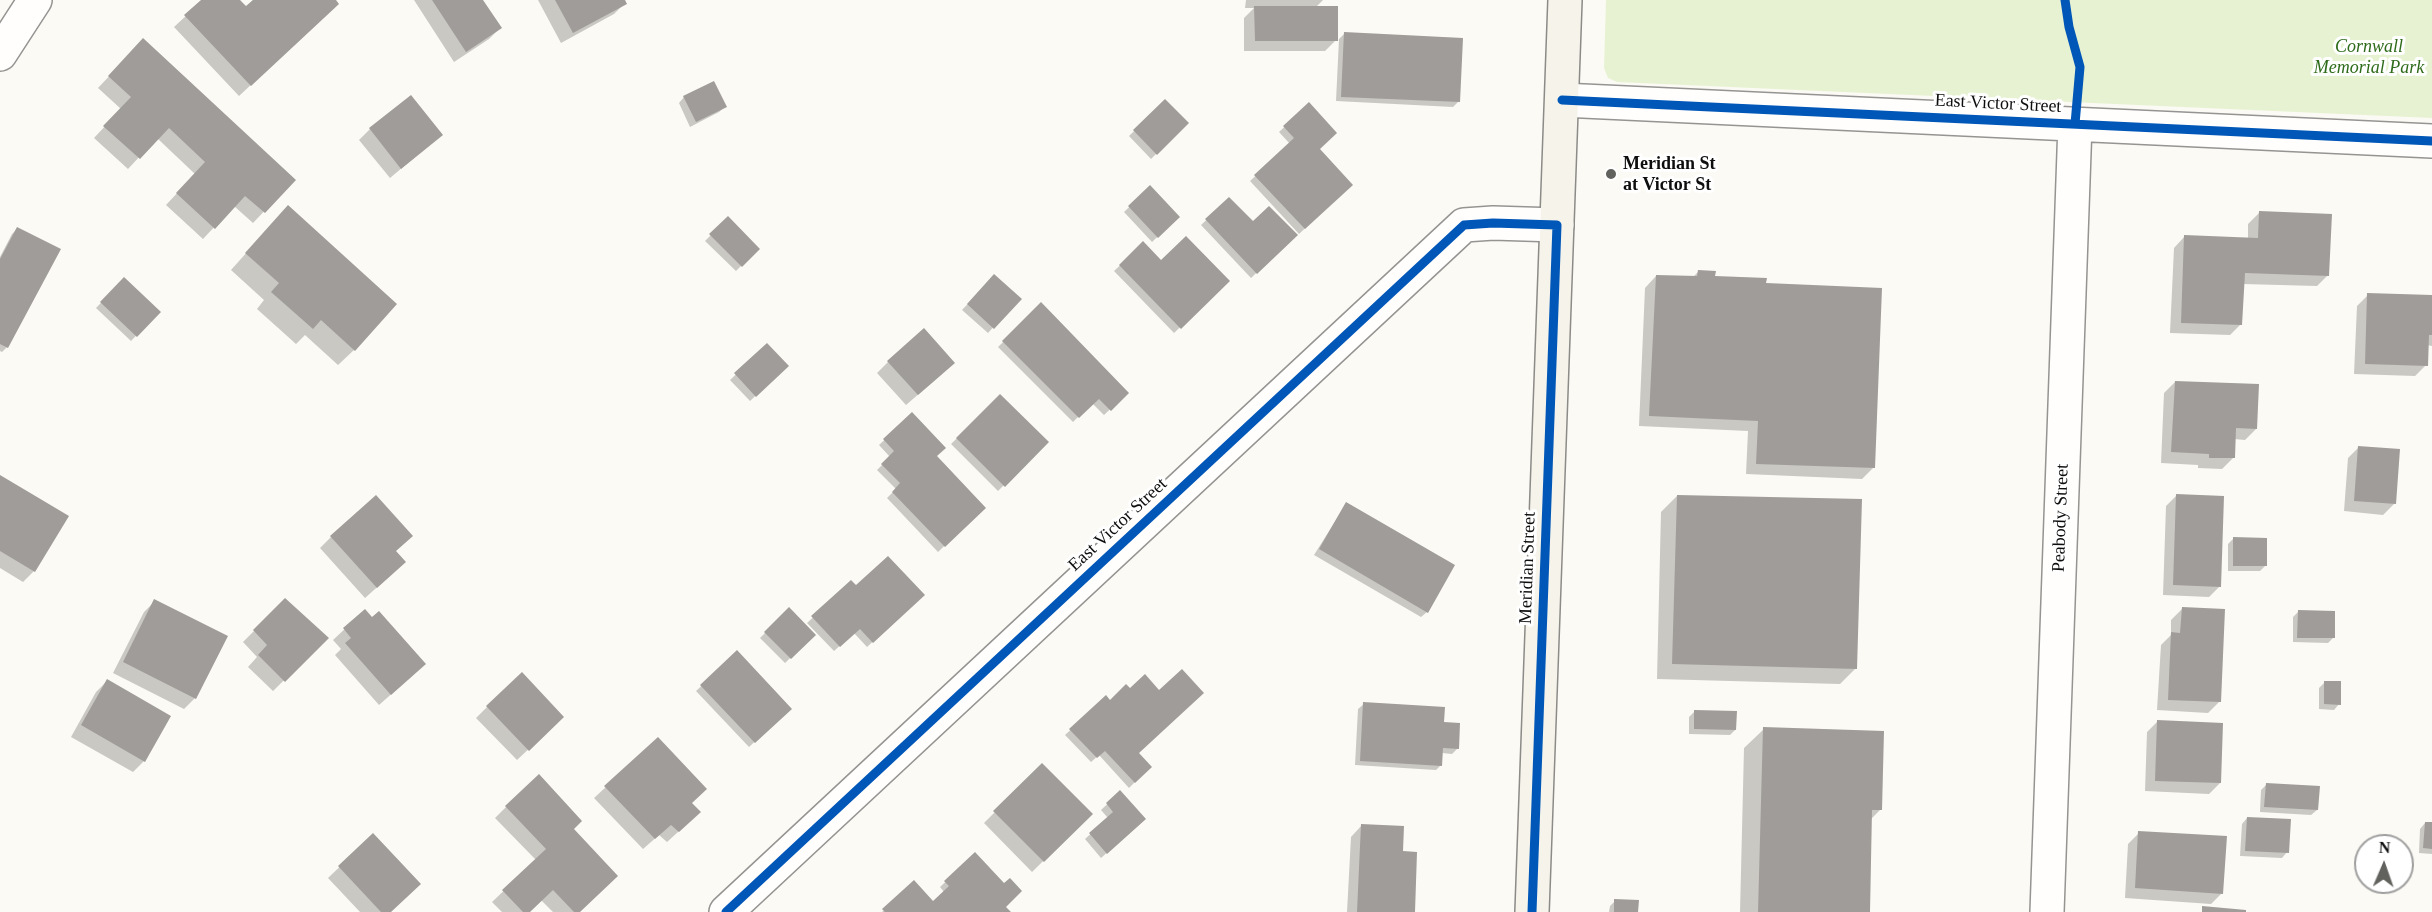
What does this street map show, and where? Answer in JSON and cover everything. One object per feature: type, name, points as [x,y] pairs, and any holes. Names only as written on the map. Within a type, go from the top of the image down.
[{"type":"main road","name":"Meridian Street","points":[[1532,912],[1565,0]]},
{"type":"street","points":[[0,54],[35,0]]},
{"type":"street","name":"East Victor Street","points":[[1562,100],[2432,141]]},
{"type":"street","name":"Peabody Street","points":[[2047,912],[2076,124]]},
{"type":"street","name":"East Victor Street","points":[[726,912],[1464,225],[1493,223],[1557,225]]},
{"type":"green space","name":"Cornwall Memorial Park","points":[[1606,0],[2432,0],[2432,118],[1617,82],[1608,78],[1604,68]]},
{"type":"building","points":[[201,0],[240,0],[246,6],[253,0],[336,0],[339,4],[251,86],[184,15]]},
{"type":"building","points":[[432,0],[483,0],[502,28],[466,52]]},
{"type":"building","points":[[555,0],[625,0],[627,4],[573,33]]},
{"type":"building","points":[[1254,6],[1338,6],[1338,41],[1255,41]]},
{"type":"building","points":[[1344,32],[1463,38],[1460,102],[1341,97]]},
{"type":"building","points":[[143,38],[296,180],[265,213],[245,196],[215,229],[176,193],[205,162],[169,128],[140,159],[103,126],[131,97],[108,76]]},
{"type":"building","points":[[714,81],[727,107],[696,122],[683,96]]},
{"type":"building","points":[[411,95],[443,135],[401,169],[369,128]]},
{"type":"building","points":[[1165,99],[1189,123],[1157,155],[1133,130]]},
{"type":"building","points":[[1309,102],[1337,133],[1320,149],[1353,185],[1305,229],[1254,175],[1294,138],[1283,126]]},
{"type":"building","points":[[1150,185],[1180,217],[1158,238],[1128,206]]},
{"type":"building","points":[[1229,197],[1253,221],[1269,206],[1298,235],[1257,274],[1205,219]]},
{"type":"building","points":[[288,205],[397,304],[355,351],[321,320],[313,329],[271,292],[279,283],[245,253]]},
{"type":"building","points":[[2259,211],[2332,214],[2329,276],[2245,273],[2242,325],[2181,323],[2184,235],[2258,238]]},
{"type":"building","points":[[728,216],[760,249],[742,267],[709,234]]},
{"type":"building","points":[[17,227],[61,249],[8,348],[0,344],[0,259]]},
{"type":"building","points":[[1186,236],[1230,281],[1181,329],[1119,265],[1143,241],[1161,260]]},
{"type":"building","points":[[1698,270],[1716,271],[1715,276],[1767,278],[1766,283],[1882,288],[1875,468],[1756,464],[1758,421],[1649,416],[1656,275],[1697,276]]},
{"type":"building","points":[[994,274],[1022,299],[994,329],[967,304]]},
{"type":"building","points":[[124,277],[161,312],[137,337],[100,302]]},
{"type":"building","points":[[2367,293],[2432,295],[2432,335],[2429,335],[2428,366],[2365,364]]},
{"type":"building","points":[[1041,302],[1129,393],[1111,411],[1099,399],[1079,418],[1002,341]]},
{"type":"building","points":[[924,328],[955,363],[918,395],[887,361]]},
{"type":"building","points":[[767,343],[789,366],[756,397],[734,373]]},
{"type":"building","points":[[2175,381],[2259,384],[2257,429],[2236,428],[2235,458],[2209,458],[2209,454],[2171,452]]},
{"type":"building","points":[[1000,394],[1049,442],[1005,487],[956,438]]},
{"type":"building","points":[[912,412],[946,448],[937,456],[986,508],[945,547],[892,492],[900,483],[881,464],[894,451],[883,439]]},
{"type":"building","points":[[2358,446],[2400,449],[2396,504],[2354,501]]},
{"type":"building","points":[[0,475],[69,516],[35,572],[0,551]]},
{"type":"building","points":[[2176,494],[2224,496],[2221,587],[2173,585]]},
{"type":"building","points":[[376,495],[413,536],[396,551],[406,562],[377,588],[330,536]]},
{"type":"building","points":[[1677,495],[1862,499],[1857,669],[1672,664]]},
{"type":"building","points":[[1346,502],[1455,565],[1428,613],[1319,549]]},
{"type":"building","points":[[2233,537],[2267,538],[2267,566],[2233,566]]},
{"type":"building","points":[[888,556],[925,595],[873,643],[860,629],[840,647],[811,616],[851,580],[856,585]]},
{"type":"building","points":[[285,598],[329,638],[285,682],[258,655],[267,645],[253,630]]},
{"type":"building","points":[[154,599],[228,636],[196,699],[123,662]]},
{"type":"building","points":[[789,607],[816,635],[791,659],[764,632]]},
{"type":"building","points":[[2182,607],[2225,609],[2221,702],[2168,700],[2171,632],[2180,633]]},
{"type":"building","points":[[365,609],[372,617],[379,611],[426,664],[391,695],[345,643],[351,638],[343,628]]},
{"type":"building","points":[[2298,610],[2335,611],[2335,638],[2297,638]]},
{"type":"building","points":[[737,650],[792,709],[755,743],[700,685]]},
{"type":"building","points":[[1182,669],[1204,693],[1139,753],[1152,767],[1135,783],[1105,751],[1097,758],[1069,729],[1106,695],[1110,700],[1126,684],[1130,688],[1145,674],[1159,690]]},
{"type":"building","points":[[522,672],[564,717],[529,751],[486,706]]},
{"type":"building","points":[[107,679],[171,716],[145,762],[81,725]]},
{"type":"building","points":[[2324,681],[2341,681],[2341,705],[2324,704]]},
{"type":"building","points":[[1363,702],[1445,707],[1444,722],[1460,723],[1459,749],[1443,748],[1442,766],[1360,761]]},
{"type":"building","points":[[1694,710],[1737,711],[1736,730],[1694,729]]},
{"type":"building","points":[[2157,720],[2223,723],[2221,783],[2155,781]]},
{"type":"building","points":[[1763,727],[1884,731],[1882,810],[1872,810],[1870,912],[1758,912]]},
{"type":"building","points":[[658,737],[707,789],[692,803],[701,812],[679,832],[671,825],[655,839],[604,786]]},
{"type":"building","points":[[1042,763],[1093,814],[1044,862],[993,811]]},
{"type":"building","points":[[539,774],[582,821],[574,829],[618,876],[580,912],[574,912],[553,890],[530,912],[523,912],[502,890],[546,849],[505,806]]},
{"type":"building","points":[[2266,783],[2320,786],[2318,810],[2264,807]]},
{"type":"building","points":[[1120,790],[1146,819],[1107,854],[1089,833],[1113,812],[1106,803]]},
{"type":"building","points":[[2247,817],[2291,819],[2289,853],[2245,851]]},
{"type":"building","points":[[2425,822],[2432,822],[2432,849],[2423,848]]},
{"type":"building","points":[[1361,824],[1404,826],[1403,851],[1417,852],[1415,912],[1357,912]]},
{"type":"building","points":[[2138,831],[2227,836],[2223,894],[2135,888]]},
{"type":"building","points":[[373,833],[421,884],[391,912],[381,912],[338,866]]},
{"type":"building","points":[[975,852],[1004,883],[1010,878],[1022,891],[1006,907],[1011,912],[885,912],[882,909],[914,880],[933,901],[949,886],[944,881]]},
{"type":"building","points":[[1614,899],[1639,900],[1638,912],[1614,912]]},
{"type":"building","points":[[2202,906],[2246,910],[2246,912],[2202,912]]},
{"type":"cycle path","points":[[2065,0],[2069,27],[2080,67],[2075,124]]},
{"type":"cycle path","points":[[1562,100],[2432,141]]},
{"type":"cycle path","points":[[726,912],[1464,225],[1493,223],[1557,225],[1532,912]]},
{"type":"place","name":"Meridian St at Victor St","points":[[1611,174]]}]
